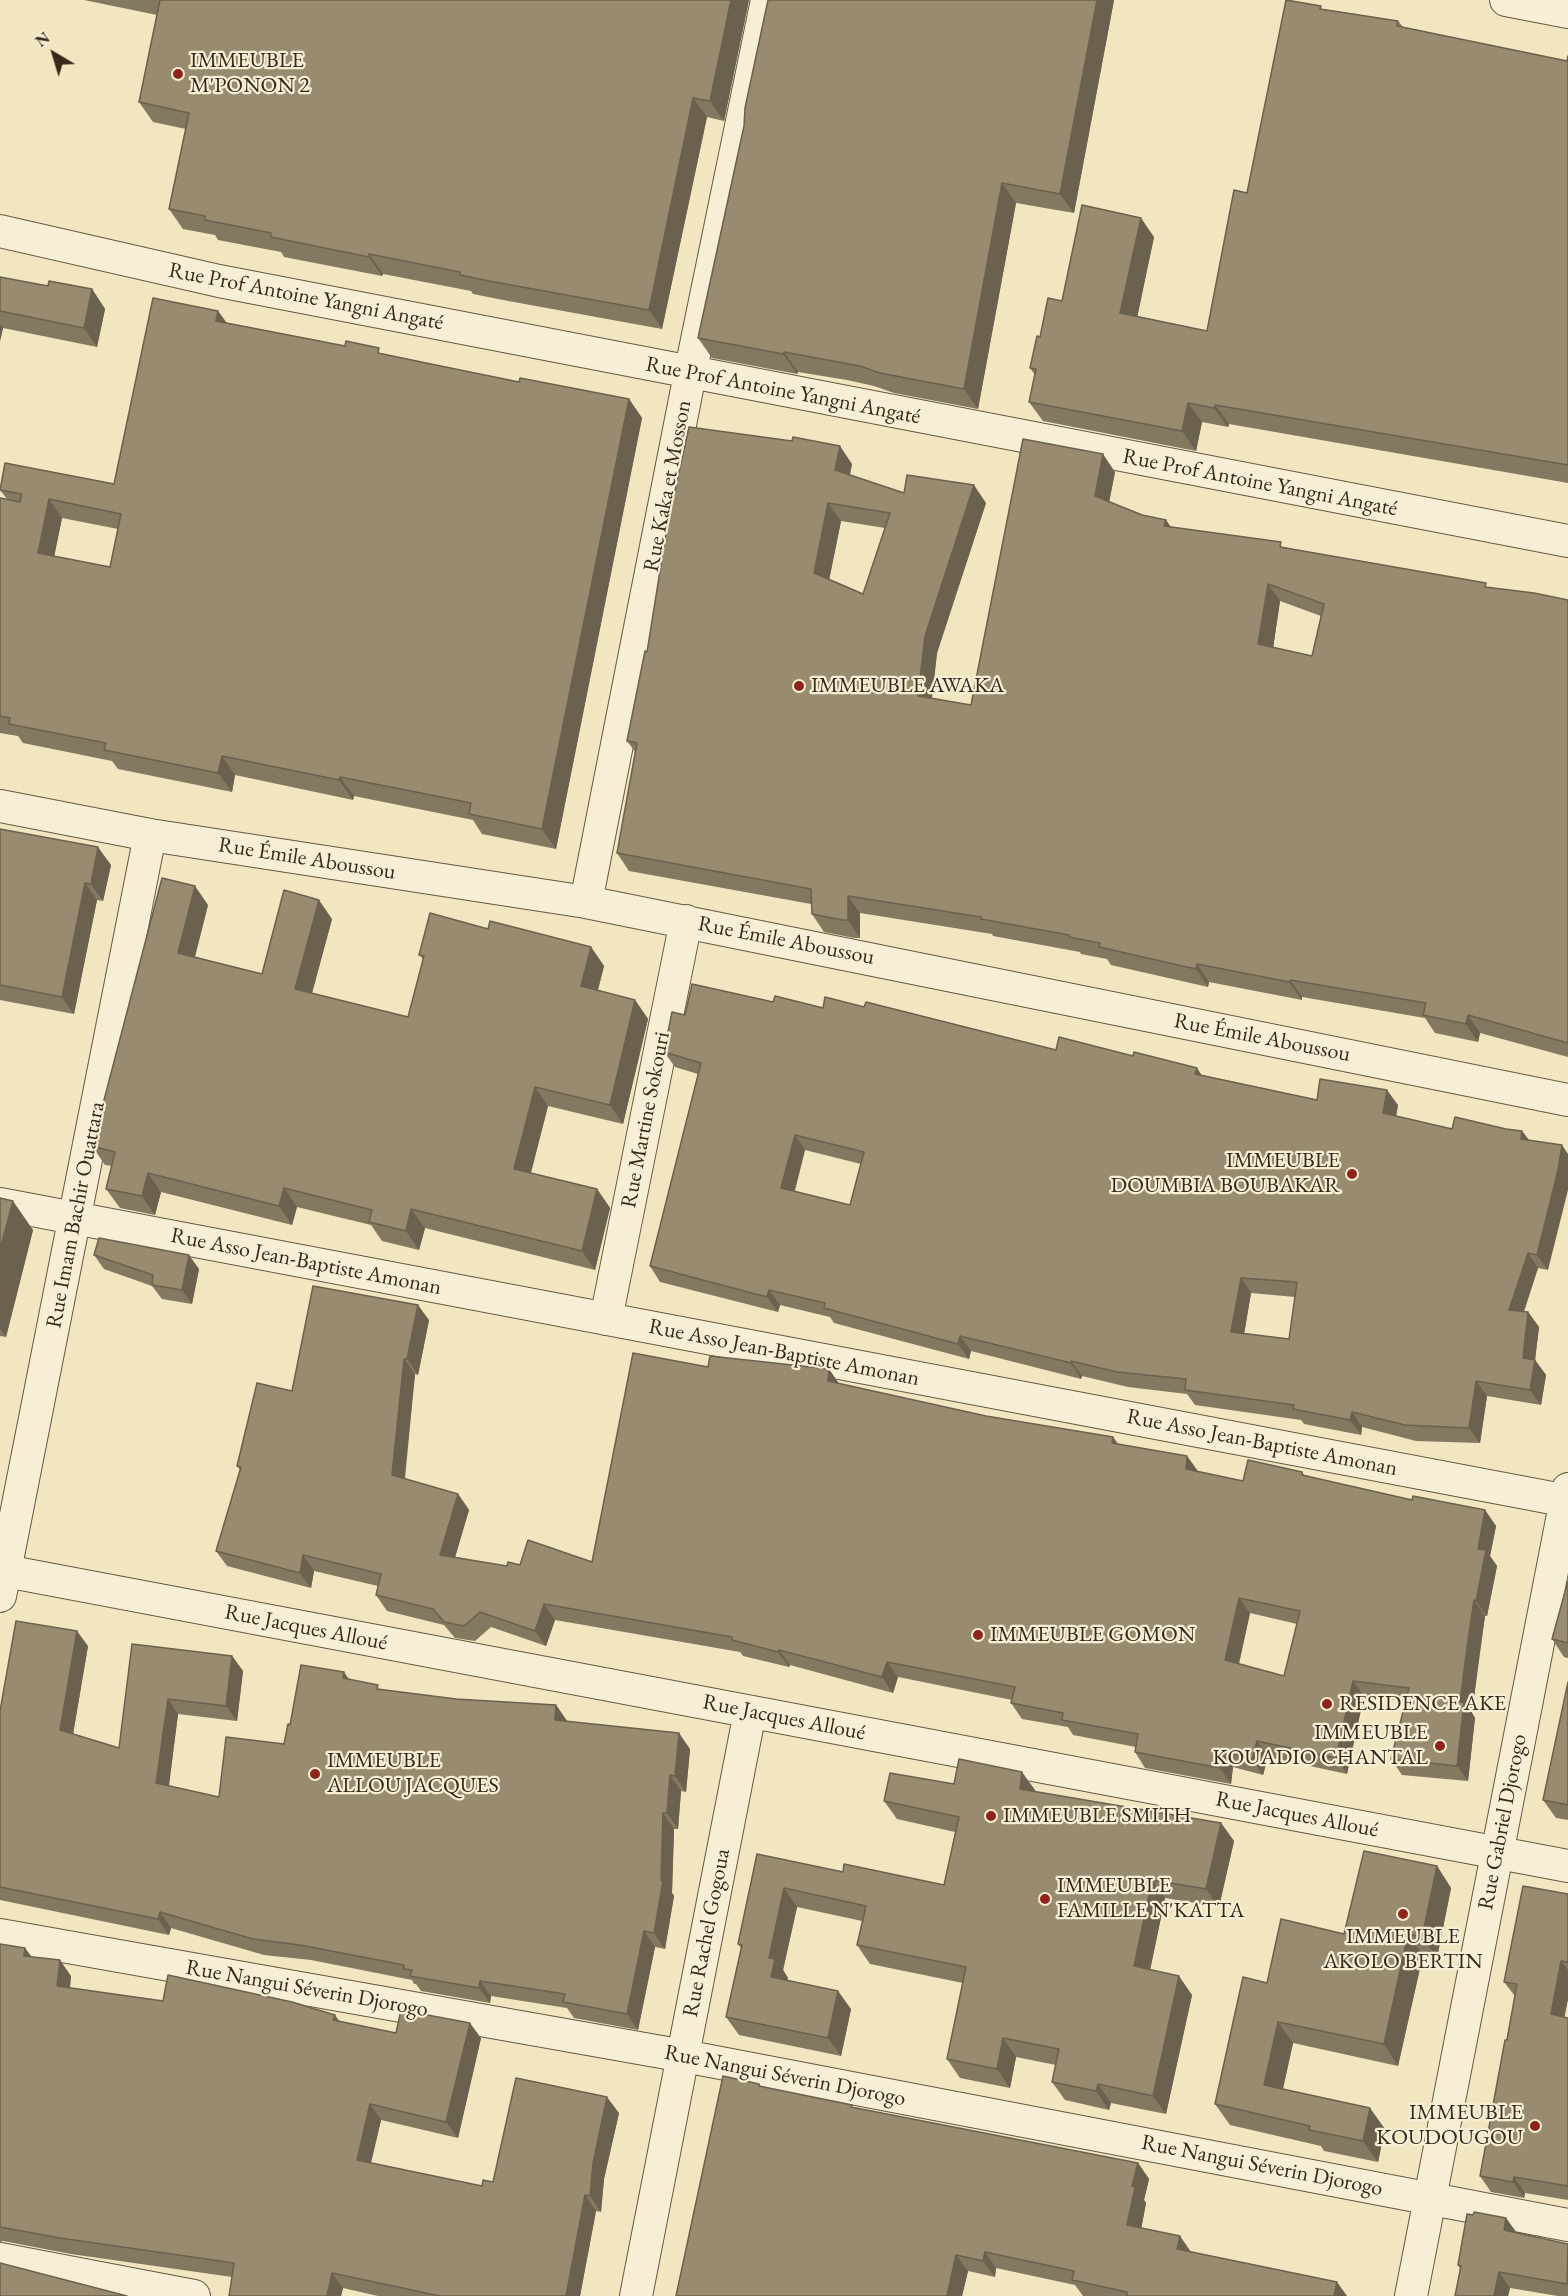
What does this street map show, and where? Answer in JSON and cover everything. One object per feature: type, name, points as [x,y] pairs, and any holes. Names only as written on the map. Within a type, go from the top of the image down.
[{"type":"street","name":"Rue Kaka et Mosson","points":[[586,902],[690,374],[767,0]]},
{"type":"street","points":[[1506,0],[1568,12]]},
{"type":"street","name":"Rue Prof Antoine Yangni Angaté","points":[[0,231],[219,281],[690,374],[1568,541]]},
{"type":"street","name":"Rue Émile Aboussou","points":[[0,806],[150,835],[586,902],[1568,1100]]},
{"type":"street","name":"Rue Imam Bachir Ouattara","points":[[2,1579],[76,1219],[150,835]]},
{"type":"street","name":"Rue Martine Sokouri","points":[[606,1319],[686,921]]},
{"type":"street","name":"Rue Asso Jean-Baptiste Amonan","points":[[0,1204],[1567,1497]]},
{"type":"street","name":"Rue Gabriel Djorogo","points":[[1411,2296],[1567,1497]]},
{"type":"street","name":"Rue Jacques Alloué","points":[[2,1579],[750,1712],[1568,1866]]},
{"type":"street","name":"Rue Rachel Gogoua","points":[[636,2296],[750,1712]]},
{"type":"street","name":"Rue Nangui Séverin Djorogo","points":[[0,1935],[684,2056],[1568,2225]]},
{"type":"street","points":[[0,2259],[194,2296]]},
{"type":"building","points":[[160,0],[731,0],[710,101],[693,98],[649,310],[489,281],[460,275],[460,272],[369,254],[369,257],[271,237],[271,233],[205,220],[205,216],[169,209],[189,113],[139,102]]},
{"type":"building","points":[[768,0],[1097,0],[1060,194],[1002,183],[964,389],[880,373],[860,366],[698,338],[744,126],[745,108]]},
{"type":"building","points":[[1286,0],[1321,6],[1320,9],[1398,21],[1397,26],[1567,61],[1568,56],[1568,465],[1215,405],[1214,408],[1188,403],[1182,431],[1029,402],[1036,369],[1030,368],[1037,336],[1040,337],[1048,298],[1062,301],[1082,205],[1141,218],[1120,313],[1207,331],[1234,190],[1247,193]]},
{"type":"building","points":[[0,277],[48,286],[49,281],[92,289],[84,328],[0,311]]},
{"type":"building","points":[[153,298],[218,311],[216,321],[345,346],[346,341],[379,348],[378,353],[426,363],[519,382],[520,378],[629,399],[542,829],[469,814],[471,803],[340,777],[339,780],[222,756],[218,773],[104,750],[106,743],[9,724],[10,718],[0,716],[0,498],[20,502],[22,494],[0,490],[5,463],[114,484]],"holes":[[[49,499],[121,514],[110,567],[38,553]]]},
{"type":"building","points":[[689,427],[792,441],[793,437],[840,446],[835,470],[904,493],[907,475],[974,485],[925,636],[918,696],[971,705],[1023,439],[1103,454],[1095,496],[1142,515],[1166,520],[1164,526],[1281,542],[1280,547],[1486,583],[1485,587],[1568,600],[1568,1043],[1468,1015],[1466,1024],[1423,1015],[1426,1003],[1290,980],[1289,982],[1197,964],[1196,969],[1099,947],[1100,943],[1069,937],[1069,935],[981,919],[981,917],[848,896],[848,920],[842,920],[812,914],[811,889],[617,853],[637,743],[627,741],[645,651],[647,652],[667,527]],"holes":[[[828,503],[890,513],[863,594],[814,573]],[[1268,584],[1324,604],[1312,656],[1258,644]]]},
{"type":"building","points":[[0,829],[98,847],[91,884],[85,883],[62,997],[0,985]]},
{"type":"building","points":[[162,878],[195,886],[178,953],[262,974],[284,890],[319,900],[295,989],[408,1017],[424,956],[419,955],[430,913],[488,929],[490,921],[591,947],[581,986],[635,1000],[610,1105],[535,1087],[514,1169],[597,1189],[582,1251],[411,1209],[406,1231],[369,1222],[372,1210],[284,1188],[279,1206],[148,1173],[142,1196],[106,1189],[115,1152],[92,1146]]},
{"type":"building","points":[[692,984],[773,1002],[775,996],[823,1008],[825,997],[864,1007],[866,1002],[1056,1050],[1059,1037],[1133,1056],[1134,1052],[1197,1068],[1195,1074],[1317,1100],[1320,1079],[1387,1090],[1383,1113],[1452,1129],[1455,1117],[1522,1131],[1521,1139],[1562,1145],[1537,1255],[1528,1253],[1509,1310],[1528,1312],[1523,1358],[1535,1360],[1530,1390],[1476,1381],[1469,1428],[1405,1425],[1352,1412],[1350,1420],[1293,1409],[1294,1405],[1185,1390],[1186,1379],[1117,1372],[960,1336],[958,1344],[824,1308],[825,1303],[769,1290],[767,1297],[650,1266],[701,1063],[664,1052],[672,1012],[685,1015]],"holes":[[[795,1135],[864,1152],[850,1205],[781,1188]],[[1241,1278],[1297,1282],[1289,1339],[1231,1332]]]},
{"type":"building","points":[[0,1198],[13,1201],[0,1250]]},
{"type":"building","points":[[99,1238],[189,1255],[182,1290],[152,1285],[153,1275],[94,1255]]},
{"type":"building","points":[[313,1286],[418,1305],[407,1359],[404,1359],[392,1475],[458,1494],[440,1555],[507,1566],[508,1562],[520,1565],[528,1540],[592,1562],[633,1353],[708,1367],[710,1356],[829,1369],[828,1381],[986,1416],[1113,1437],[1112,1443],[1187,1456],[1186,1469],[1243,1481],[1248,1460],[1412,1500],[1413,1496],[1485,1510],[1478,1549],[1486,1550],[1476,1601],[1474,1600],[1468,1640],[1460,1702],[1464,1702],[1457,1766],[1391,1759],[1409,1688],[1353,1681],[1336,1758],[1257,1741],[1252,1759],[1222,1751],[1220,1768],[1135,1752],[1138,1734],[1062,1720],[1063,1713],[1011,1703],[1015,1687],[887,1662],[882,1677],[732,1640],[732,1637],[544,1604],[535,1631],[480,1612],[464,1626],[444,1622],[433,1609],[376,1595],[381,1574],[303,1555],[300,1573],[216,1551],[241,1467],[237,1466],[257,1383],[292,1391]],"holes":[[[1239,1598],[1300,1611],[1284,1676],[1225,1660]]]},
{"type":"building","points":[[1568,1581],[1568,1643],[1552,1639]]},
{"type":"building","points":[[16,1621],[77,1631],[60,1730],[119,1748],[132,1644],[232,1656],[226,1706],[168,1699],[156,1783],[219,1797],[226,1737],[284,1744],[288,1724],[290,1725],[301,1665],[344,1672],[343,1678],[378,1685],[377,1689],[456,1699],[556,1705],[555,1720],[679,1733],[675,1776],[670,1775],[667,1813],[663,1813],[661,1880],[663,1881],[654,1933],[644,1931],[627,2014],[563,2002],[565,1994],[480,1981],[479,1988],[410,1976],[412,1970],[404,1969],[404,1965],[300,1945],[253,1939],[160,1912],[158,1919],[0,1887],[0,1711]]},
{"type":"building","points":[[1568,1682],[1568,1805],[1543,1800]]},
{"type":"building","points":[[959,1759],[1022,1772],[1020,1789],[1221,1823],[1206,1889],[1152,1880],[1134,1966],[1179,1976],[1153,2096],[1098,2084],[1096,2091],[1052,2082],[1059,2049],[1003,2038],[997,2069],[947,2059],[966,1967],[857,1945],[866,1906],[784,1888],[769,1958],[775,1959],[771,1977],[838,1991],[828,2038],[726,2017],[742,1945],[738,1944],[757,1854],[843,1872],[844,1864],[944,1885],[959,1817],[884,1801],[890,1773],[954,1784]]},
{"type":"building","points":[[1364,1851],[1437,1866],[1422,1937],[1408,1934],[1384,2044],[1278,2022],[1264,2085],[1370,2108],[1363,2141],[1309,2130],[1310,2126],[1215,2104],[1243,1977],[1267,1983],[1281,1919],[1344,1934]]},
{"type":"building","points":[[1523,1886],[1568,1894],[1568,1962],[1561,1961],[1551,2014],[1568,2018],[1568,2186],[1514,2177],[1513,2182],[1480,2176],[1517,1984],[1504,1982]]},
{"type":"building","points":[[0,1944],[25,1948],[24,1956],[60,1960],[57,1986],[163,2001],[168,1975],[292,2002],[335,2015],[333,2020],[396,2033],[401,2010],[470,2023],[446,2122],[370,2104],[357,2160],[482,2186],[483,2180],[493,2182],[516,2078],[607,2097],[593,2163],[590,2196],[585,2195],[566,2296],[440,2296],[332,2273],[327,2296],[229,2296],[234,2263],[0,2227]]},
{"type":"building","points":[[723,2076],[759,2084],[759,2086],[852,2105],[851,2107],[1138,2163],[1132,2186],[1135,2187],[1127,2225],[1180,2236],[1177,2249],[1337,2282],[1334,2296],[1127,2296],[1127,2292],[1072,2280],[1074,2271],[985,2252],[983,2261],[956,2255],[947,2296],[676,2296]]},
{"type":"building","points":[[1474,2212],[1506,2218],[1504,2230],[1568,2244],[1567,2284],[1499,2272],[1494,2296],[1455,2296],[1467,2214],[1473,2215]]},
{"type":"building","points":[[0,2263],[127,2296],[0,2296]]},
{"type":"place","name":"IMMEUBLE M'PONON 2","points":[[178,74]]},
{"type":"place","name":"IMMEUBLE AWAKA","points":[[799,686]]},
{"type":"place","name":"IMMEUBLE DOUMBIA BOUBAKAR","points":[[1352,1174]]},
{"type":"place","name":"IMMEUBLE GOMON","points":[[978,1635]]},
{"type":"place","name":"RESIDENCE AKE","points":[[1327,1704]]},
{"type":"place","name":"IMMEUBLE KOUADIO CHANTAL","points":[[1440,1746]]},
{"type":"place","name":"IMMEUBLE ALLOU JACQUES","points":[[315,1774]]},
{"type":"place","name":"IMMEUBLE SMITH","points":[[991,1816]]},
{"type":"place","name":"IMMEUBLE FAMILLE N'KATTA","points":[[1045,1899]]},
{"type":"place","name":"IMMEUBLE AKOLO BERTIN","points":[[1403,1914]]},
{"type":"place","name":"IMMEUBLE KOUDOUGOU","points":[[1535,2126]]}]
